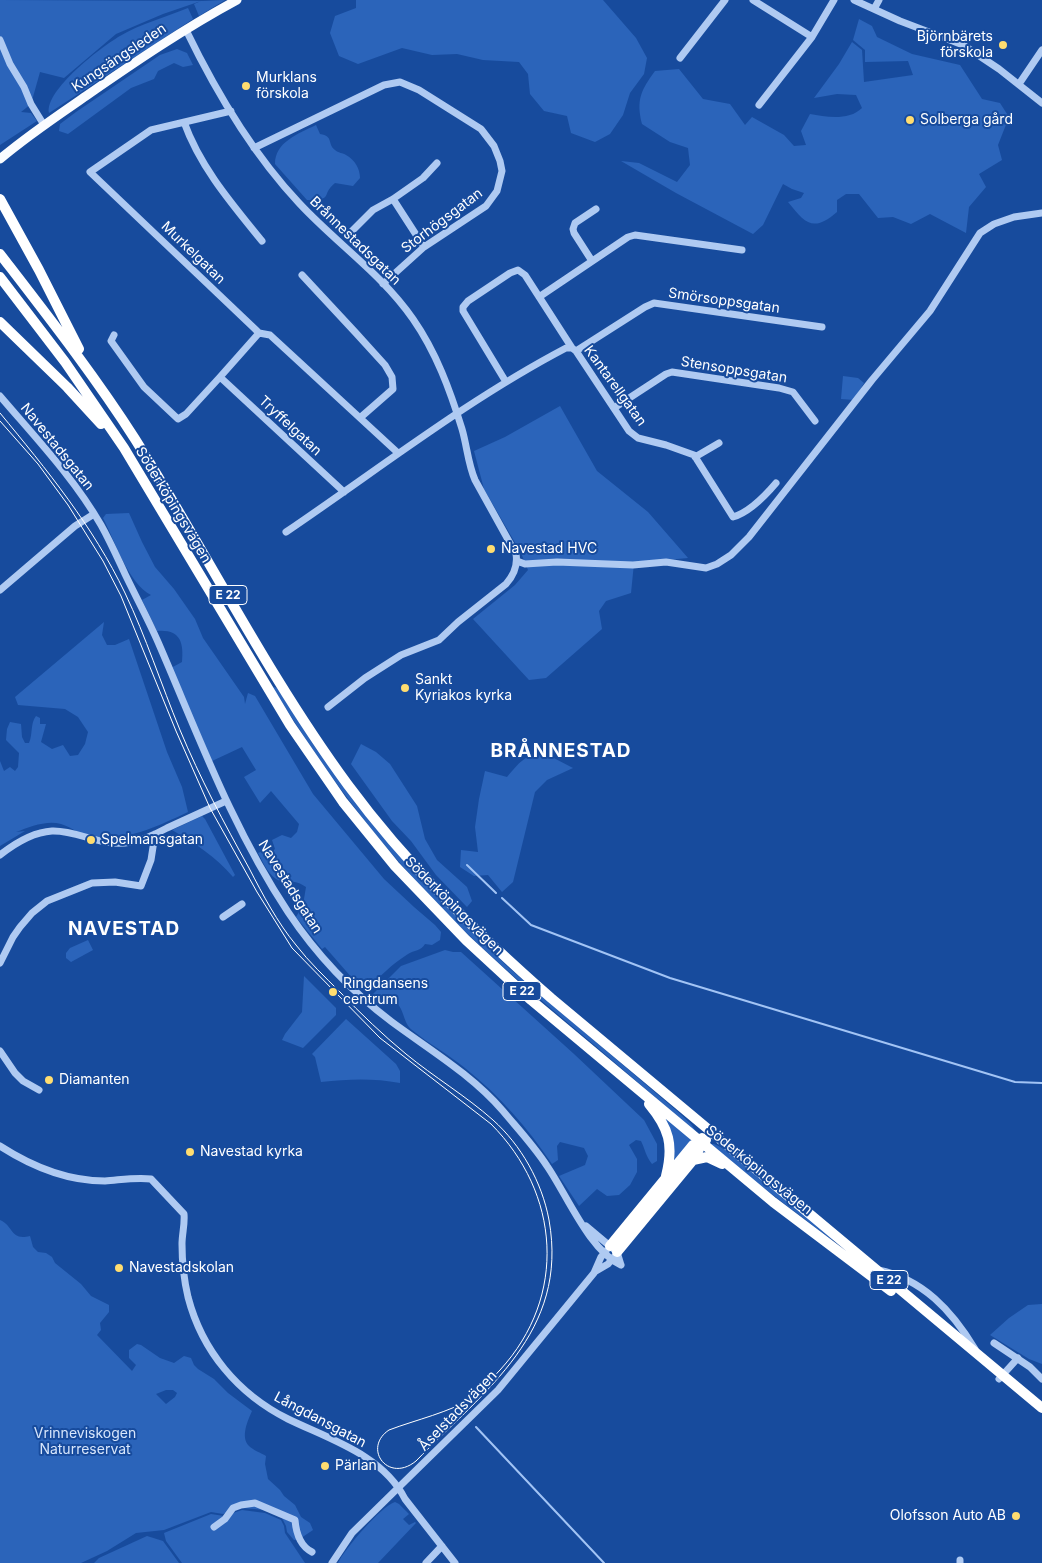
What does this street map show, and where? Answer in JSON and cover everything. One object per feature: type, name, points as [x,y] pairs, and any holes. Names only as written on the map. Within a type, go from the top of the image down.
[{"type":"highway","points":[[0,199],[39,270],[89,370]]},
{"type":"highway","name":"Söderköpingsvägen","points":[[0,254],[89,370],[150,464],[288,697],[338,771],[369,812],[421,874],[502,954],[697,1121],[725,1142],[976,1352],[1042,1416]]},
{"type":"highway","name":"Söderköpingsvägen","points":[[0,277],[65,362],[124,448],[277,706],[343,802],[395,866],[466,940],[531,1000],[773,1202],[1042,1408]]},
{"type":"highway","points":[[0,322],[67,387],[124,448]]},
{"type":"highway","points":[[632,1084],[656,1112],[669,1136],[670,1160],[666,1179]]},
{"type":"highway","points":[[611,1253],[700,1149],[702,1141],[701,1129],[697,1121]]},
{"type":"highway","points":[[611,1253],[693,1145],[702,1141],[725,1142]]},
{"type":"highway","points":[[692,1160],[707,1157],[716,1160],[773,1202]]},
{"type":"main road","name":"Kungsängsleden","points":[[0,153],[18,143],[120,72],[237,0]]},
{"type":"main road","name":"Kungsängsleden","points":[[0,159],[18,143]]},
{"type":"street","points":[[680,58],[725,0]]},
{"type":"street","points":[[753,0],[812,37]]},
{"type":"street","points":[[759,105],[812,37],[834,0]]},
{"type":"street","points":[[854,0],[900,21],[963,45],[984,58],[1042,103]]},
{"type":"street","points":[[874,9],[878,0]]},
{"type":"street","name":"Brånnestadsgatan","points":[[186,30],[204,67],[230,111],[254,148],[279,181],[300,204],[370,270],[413,319],[445,376],[463,430],[471,471],[516,554],[517,561]]},
{"type":"street","points":[[0,40],[10,64],[44,125]]},
{"type":"street","points":[[1018,84],[1041,53]]},
{"type":"street","name":"Storhögsgatan","points":[[254,148],[384,85],[400,82],[420,90],[481,129],[494,146],[500,161],[502,171],[497,191],[486,206],[424,247],[383,284]]},
{"type":"street","name":"Murkelgatan","points":[[230,111],[151,130],[90,172],[259,333],[270,335],[398,453]]},
{"type":"street","points":[[184,122],[190,141],[210,172],[231,203],[262,241]]},
{"type":"street","points":[[348,235],[373,210],[393,199],[423,178],[437,163]]},
{"type":"street","points":[[393,199],[424,247]]},
{"type":"street","points":[[592,261],[574,233],[573,228],[575,223],[596,209]]},
{"type":"street","points":[[328,707],[365,678],[401,655],[439,640],[512,578],[517,561],[525,564],[557,562],[633,566],[666,562],[706,568],[717,564],[731,555],[749,537],[872,380],[930,311],[980,233],[994,224],[1014,217],[1042,213]]},
{"type":"street","points":[[539,297],[628,237],[635,235],[742,250]]},
{"type":"street","name":"Kantarellgatan","points":[[506,382],[463,312],[463,306],[510,273],[518,270],[525,274],[629,431],[638,438],[686,451],[695,457]]},
{"type":"street","points":[[302,275],[385,366],[392,377],[393,389],[361,417]]},
{"type":"street","name":"Smörsoppsgatan","points":[[574,349],[654,303],[822,328]]},
{"type":"street","points":[[114,335],[111,341],[115,349],[144,386],[178,419],[186,414],[259,333]]},
{"type":"street","name":"Kantarellgatan","points":[[457,414],[506,382],[566,348],[574,349]]},
{"type":"street","name":"Stensoppsgatan","points":[[614,408],[672,372],[779,388],[793,392],[815,421]]},
{"type":"street","name":"Tryffelgatan","points":[[220,377],[344,492]]},
{"type":"street","name":"Navestadsgatan","points":[[0,396],[79,491],[102,527],[158,643],[226,801],[248,846],[301,932],[347,983],[369,1003],[390,1021],[453,1066],[499,1106],[540,1156],[583,1224],[611,1253]]},
{"type":"street","points":[[286,532],[457,414]]},
{"type":"street","points":[[719,443],[695,457],[733,517],[742,514],[776,483]]},
{"type":"street","points":[[0,590],[74,526],[94,514]]},
{"type":"street","points":[[0,855],[27,838],[50,831],[62,832],[100,842],[132,842],[155,834],[226,801]]},
{"type":"street","points":[[0,963],[20,928],[32,913],[48,900],[92,883],[115,882],[141,886],[151,860],[155,834]]},
{"type":"street","points":[[223,917],[242,904]]},
{"type":"street","points":[[0,1052],[15,1073],[40,1090]]},
{"type":"street","name":"Långdansgatan","points":[[0,1146],[28,1163],[63,1175],[102,1181],[149,1178],[184,1214],[182,1256],[188,1298],[203,1336],[230,1377],[269,1409],[333,1439],[375,1464],[399,1488],[405,1499],[455,1563]]},
{"type":"street","name":"Åselstadsvägen","points":[[332,1563],[352,1533],[498,1390],[611,1253]]},
{"type":"street","name":"Söderköpingsvägen","points":[[875,1269],[907,1279],[918,1285],[956,1320],[976,1352]]},
{"type":"street","points":[[994,1342],[1030,1367],[1042,1379]]},
{"type":"street","points":[[1001,1377],[1018,1358]]},
{"type":"street","points":[[214,1527],[225,1519],[233,1508],[255,1504],[295,1520],[297,1534],[306,1549],[312,1552]]},
{"type":"street","points":[[426,1563],[442,1546]]},
{"type":"green space","points":[[0,0],[225,0],[199,16],[194,4],[201,1],[163,14],[116,34],[64,78],[40,72],[31,104],[21,112],[31,113],[37,121],[0,145]]},
{"type":"green space","points":[[356,0],[603,0],[636,38],[647,58],[644,74],[630,93],[623,115],[610,134],[595,142],[571,133],[567,116],[544,111],[530,94],[528,74],[519,62],[483,60],[457,54],[432,55],[402,48],[358,64],[339,56],[330,33],[335,16],[356,8]]},
{"type":"green space","points":[[188,8],[193,19],[49,113],[50,104],[65,81],[100,49],[136,28]]},
{"type":"green space","points":[[859,19],[872,26],[877,37],[912,54],[960,65],[982,99],[1000,103],[1009,117],[998,145],[1002,160],[979,174],[986,187],[969,207],[966,233],[930,214],[911,224],[893,217],[878,218],[859,194],[846,194],[837,200],[837,212],[822,222],[810,223],[799,215],[788,202],[801,198],[804,193],[783,184],[763,225],[753,234],[621,161],[639,163],[677,182],[690,165],[688,148],[670,142],[642,124],[640,116],[641,96],[646,84],[655,71],[679,69],[703,99],[730,104],[745,125],[752,117],[784,135],[794,146],[806,145],[801,131],[810,114],[837,117],[851,115],[862,108],[856,95],[837,94],[814,98],[839,64],[852,42],[862,50],[864,82],[913,75],[908,61],[865,62],[865,50],[853,40]]},
{"type":"green space","points":[[177,49],[187,53],[193,65],[183,67],[174,63],[158,71],[154,79],[131,88],[68,134],[59,131],[60,124],[76,112],[160,55]]},
{"type":"green space","points":[[316,125],[320,134],[329,138],[335,150],[346,155],[354,162],[358,168],[360,178],[353,186],[335,183],[324,198],[307,200],[275,164],[276,156],[283,144],[295,135]]},
{"type":"green space","points":[[843,376],[858,378],[864,383],[854,400],[841,399]]},
{"type":"green space","points":[[560,406],[597,471],[648,512],[688,558],[634,563],[631,593],[606,601],[599,611],[602,629],[546,678],[529,680],[473,619],[515,585],[528,570],[521,553],[484,489],[474,451],[505,437]]},
{"type":"green space","points":[[129,513],[155,567],[174,589],[195,619],[203,638],[244,697],[245,704],[248,693],[255,696],[313,794],[384,879],[441,932],[440,940],[432,945],[425,944],[422,948],[402,958],[367,990],[360,987],[325,947],[322,949],[296,917],[303,905],[306,887],[298,883],[284,882],[276,879],[267,869],[258,853],[263,851],[270,854],[275,849],[272,840],[282,835],[291,838],[297,832],[299,824],[271,791],[260,803],[244,777],[256,770],[242,747],[212,761],[171,668],[182,662],[182,648],[179,638],[171,632],[157,631],[142,600],[151,595],[135,581],[123,561],[103,518],[106,514]]},
{"type":"green space","points":[[104,622],[102,635],[107,645],[115,645],[129,639],[167,752],[182,787],[188,812],[144,831],[108,838],[91,837],[61,824],[44,823],[16,832],[25,831],[0,846],[0,761],[4,771],[10,767],[15,771],[18,767],[19,753],[6,740],[10,722],[21,724],[22,737],[25,743],[29,743],[34,719],[36,716],[40,718],[40,724],[46,724],[41,742],[52,749],[63,745],[70,756],[78,755],[85,744],[88,732],[78,717],[65,709],[18,705],[15,697]]},
{"type":"green space","points":[[274,687],[277,688],[317,750],[441,901],[509,968],[677,1111],[691,1124],[697,1133],[524,985],[479,945],[436,902],[395,858],[357,811],[305,738]]},
{"type":"green space","points":[[361,744],[376,752],[390,764],[417,806],[425,839],[437,860],[467,887],[472,901],[467,907],[436,875],[411,841],[392,821],[351,764]]},
{"type":"green space","points":[[544,753],[573,768],[547,780],[535,792],[513,882],[502,892],[488,875],[474,876],[460,867],[461,850],[478,852],[475,827],[485,771],[507,777],[523,760],[532,755]]},
{"type":"green space","points":[[202,816],[235,875],[233,877],[205,851],[172,830]]},
{"type":"green space","points":[[88,940],[93,950],[71,962],[66,958],[66,953],[70,948]]},
{"type":"green space","points":[[445,950],[461,952],[644,1120],[657,1144],[657,1161],[652,1164],[641,1141],[636,1140],[629,1145],[637,1159],[637,1172],[630,1185],[619,1195],[607,1196],[597,1189],[579,1206],[559,1176],[585,1165],[588,1156],[584,1148],[560,1142],[557,1146],[558,1160],[552,1164],[523,1125],[490,1090],[459,1063],[409,1027],[401,1008],[395,1001],[378,1004],[370,997],[401,966]]},
{"type":"green space","points":[[304,976],[336,1008],[336,1015],[303,1048],[282,1040],[302,1012]]},
{"type":"green space","points":[[346,1019],[396,1064],[400,1071],[400,1083],[380,1080],[321,1082],[315,1057],[312,1054]]},
{"type":"green space","points":[[665,1113],[694,1138],[674,1165],[665,1119]]},
{"type":"green space","points":[[711,1144],[725,1149],[833,1238],[832,1240],[752,1179]]},
{"type":"green space","name":"Vrinneviskogen Naturreservat","points":[[0,1220],[15,1235],[30,1236],[33,1247],[38,1252],[46,1253],[52,1257],[55,1263],[81,1284],[91,1296],[109,1305],[109,1312],[100,1323],[101,1330],[97,1335],[132,1371],[136,1365],[129,1358],[129,1350],[137,1344],[160,1358],[174,1363],[184,1356],[191,1358],[198,1369],[214,1379],[228,1393],[252,1411],[245,1433],[246,1442],[266,1456],[265,1464],[268,1479],[295,1505],[301,1517],[310,1523],[313,1530],[298,1540],[294,1540],[287,1532],[282,1518],[266,1510],[242,1508],[223,1514],[211,1512],[164,1530],[136,1533],[107,1551],[81,1563],[0,1563]],"holes":[[[166,1390],[173,1390],[177,1393],[166,1404],[156,1394]]]},
{"type":"green space","points":[[1042,1304],[1042,1364],[1029,1359],[990,1335],[1009,1318],[1028,1305]]},
{"type":"green space","points":[[395,1502],[409,1514],[403,1519],[409,1525],[416,1523],[378,1563],[338,1563],[364,1529],[381,1511]]},
{"type":"green space","points":[[242,1510],[265,1513],[281,1520],[285,1533],[305,1563],[182,1563],[166,1541],[164,1533],[211,1514],[224,1516]]},
{"type":"green space","points":[[147,1536],[163,1541],[179,1563],[94,1563],[99,1558]]},
{"type":"waterway","points":[[467,865],[496,893]]},
{"type":"waterway","points":[[502,898],[531,925],[670,978],[1015,1082],[1042,1083]]},
{"type":"waterway","points":[[476,1427],[604,1563]]},
{"type":"tram line","points":[[0,413],[68,499],[112,568],[140,626],[173,713],[196,765],[230,834],[283,927],[312,963],[397,1047],[493,1120],[513,1141],[536,1178],[549,1220],[552,1260],[546,1295],[534,1327],[516,1356],[494,1383],[416,1461],[406,1467],[396,1468],[388,1466],[382,1461],[378,1454],[381,1437],[389,1430],[455,1407],[478,1394],[500,1370],[522,1341],[537,1310],[545,1278],[547,1245],[542,1213],[531,1181],[514,1151],[491,1124],[380,1038],[292,948],[257,892],[210,808],[176,731],[121,596],[103,561],[68,505],[38,464],[0,421]]},
{"type":"place","name":"Björnbärets förskola","points":[[1003,45]]},
{"type":"place","name":"Murklans förskola","points":[[246,86]]},
{"type":"place","name":"Solberga gård","points":[[910,120]]},
{"type":"place","name":"Navestad HVC","points":[[491,549]]},
{"type":"place","name":"Sankt Kyriakos kyrka","points":[[405,688]]},
{"type":"place","name":"Spelmansgatan","points":[[91,840]]},
{"type":"place","name":"Ringdansens centrum","points":[[333,992]]},
{"type":"place","name":"Diamanten","points":[[49,1080]]},
{"type":"place","name":"Navestad kyrka","points":[[190,1152]]},
{"type":"place","name":"Navestadskolan","points":[[119,1268]]},
{"type":"place","name":"Pärlan","points":[[325,1466]]},
{"type":"place","name":"Olofsson Auto AB","points":[[1016,1516]]},
{"type":"district","name":"BRÅNNESTAD","points":[[561,751]]},
{"type":"district","name":"NAVESTAD","points":[[124,929]]}]
